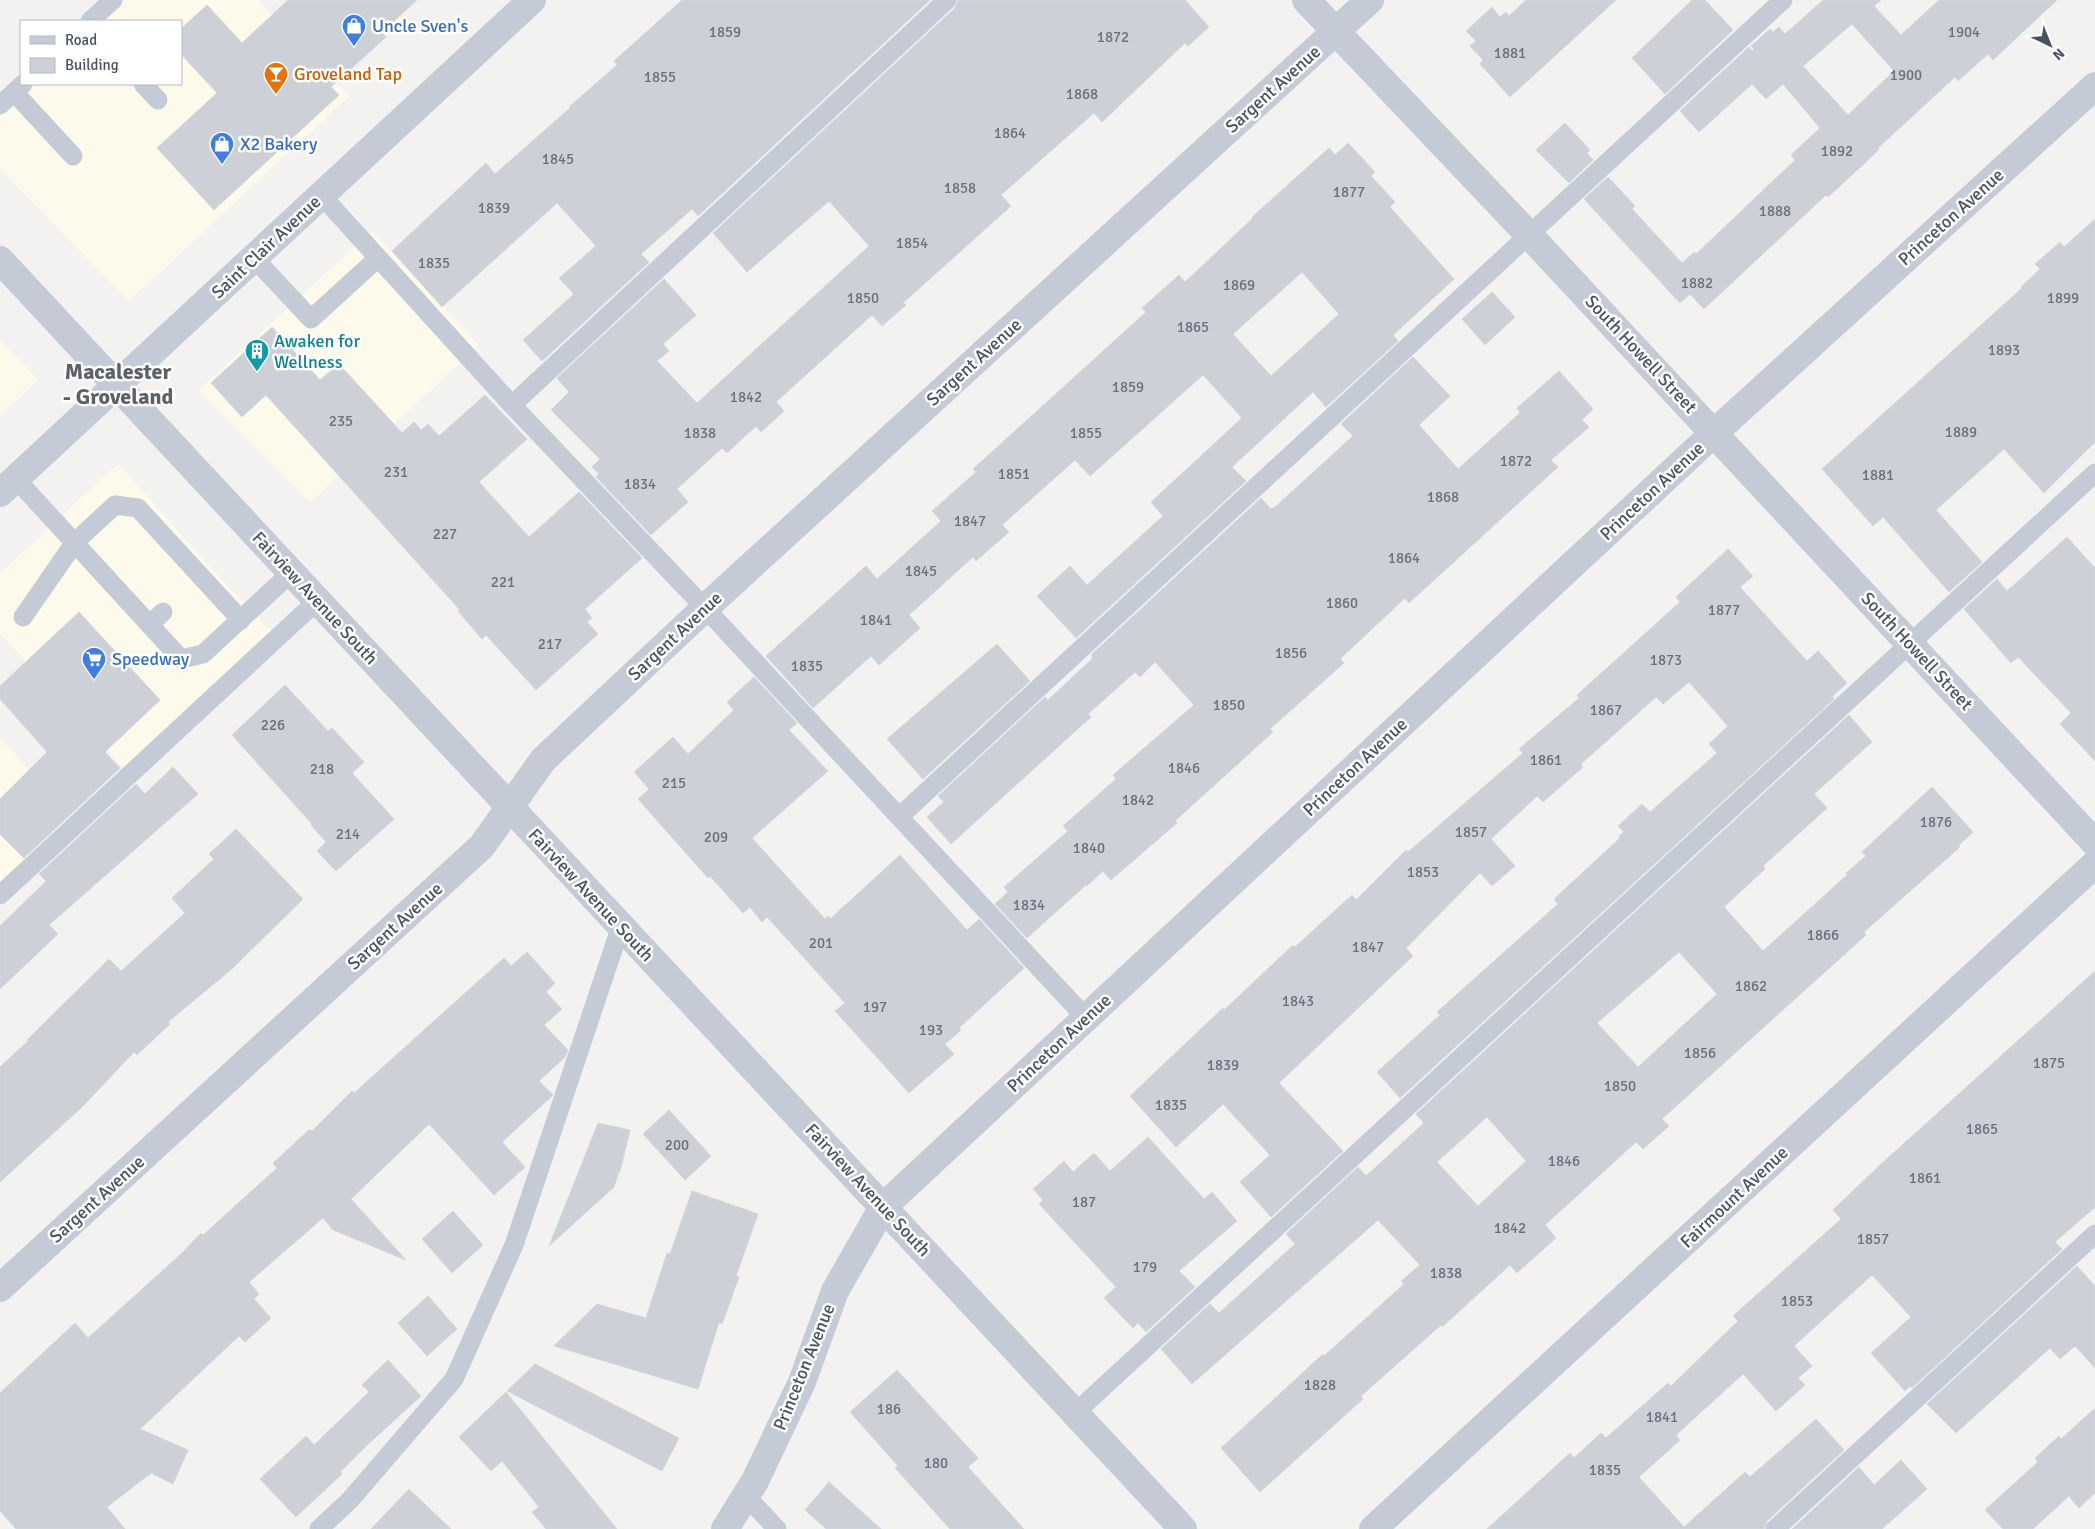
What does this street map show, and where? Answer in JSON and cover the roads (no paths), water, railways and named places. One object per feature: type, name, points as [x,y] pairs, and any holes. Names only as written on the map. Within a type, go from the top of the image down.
[{"type":"street","name":"Saint Clair Avenue","points":[[8,486],[532,0]]},
{"type":"street","name":"South Howell Street","points":[[1306,0],[1530,235],[2095,843]]},
{"type":"street","name":"Sargent Avenue","points":[[0,1288],[482,846],[543,760],[705,608],[1370,0]]},
{"type":"street","name":"Princeton Avenue","points":[[725,1529],[746,1496],[802,1382],[835,1292],[883,1207],[1714,433],[2095,86]]},
{"type":"street","name":"Fairview Avenue South","points":[[0,260],[118,384],[510,808],[1183,1529]]},
{"type":"street","name":"Fairmount Avenue","points":[[1373,1529],[2095,864]]},
{"type":"lane","points":[[91,20],[113,0]]},
{"type":"lane","points":[[512,405],[947,0]]},
{"type":"lane","points":[[900,817],[1783,0]]},
{"type":"lane","points":[[144,85],[158,100]]},
{"type":"lane","points":[[0,105],[19,88],[73,156]]},
{"type":"lane","points":[[322,196],[512,405],[705,608],[1086,1018]]},
{"type":"lane","points":[[254,258],[311,319],[378,258]]},
{"type":"lane","points":[[1075,1414],[2095,473]]},
{"type":"lane","points":[[8,486],[75,542],[99,555],[156,618],[182,659],[203,654],[292,572]]},
{"type":"lane","points":[[23,617],[75,542],[115,505],[138,508],[141,517],[168,547],[241,620]]},
{"type":"lane","points":[[0,895],[318,600]]},
{"type":"lane","points":[[319,1529],[350,1500],[454,1379],[514,1245],[621,926]]},
{"type":"lane","points":[[1775,1529],[2095,1234]]},
{"type":"lane","points":[[746,1496],[777,1529]]},
{"type":"place","name":"Uncle Sven's","points":[[354,47]]},
{"type":"place","name":"Groveland Tap","points":[[276,95]]},
{"type":"place","name":"X2 Bakery","points":[[222,165]]},
{"type":"place","name":"Awaken for Wellness","points":[[257,372]]},
{"type":"place","name":"Speedway","points":[[94,680]]},
{"type":"district","name":"Macalester - Groveland","points":[[118,384]]}]
